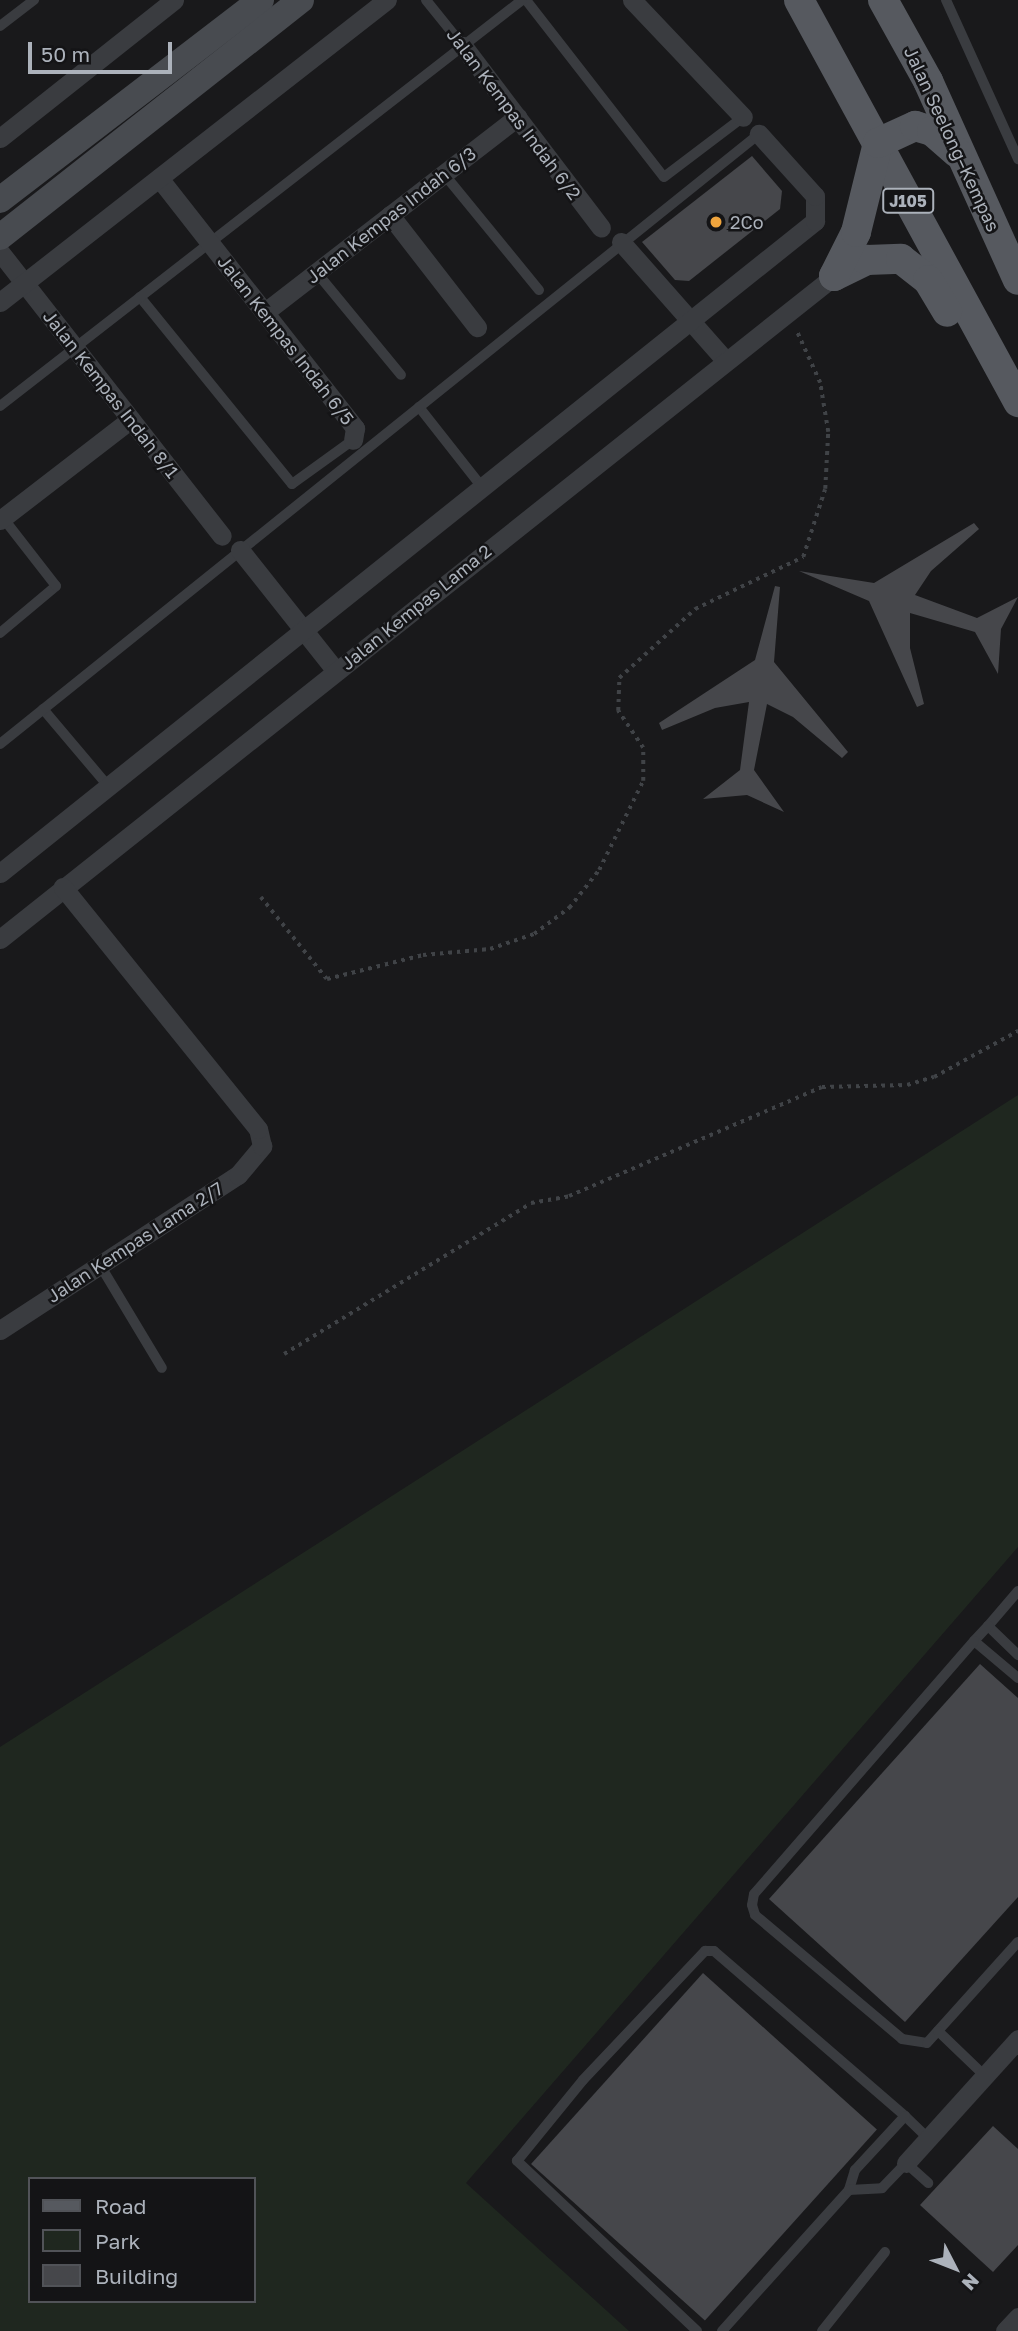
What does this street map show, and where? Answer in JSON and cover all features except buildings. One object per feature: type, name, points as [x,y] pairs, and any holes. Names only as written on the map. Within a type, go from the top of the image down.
[{"type":"main road","name":"J105","points":[[799,0],[1018,402]]},
{"type":"main road","name":"Jalan Seelong–Kempas","points":[[883,0],[963,160],[1018,280]]},
{"type":"main road","points":[[834,276],[856,232],[878,143],[915,126],[947,142],[963,160]]},
{"type":"main road","points":[[834,276],[884,257],[914,266],[1018,408]]},
{"type":"street","points":[[0,138],[174,0]]},
{"type":"street","points":[[0,200],[261,0]]},
{"type":"street","points":[[0,236],[301,0]]},
{"type":"street","points":[[0,302],[387,0]]},
{"type":"street","points":[[632,0],[743,117]]},
{"type":"street","name":"Jalan Kempas Indah 6/2","points":[[463,46],[601,228]]},
{"type":"street","name":"Jalan Kempas Indah 6/3","points":[[265,312],[517,117]]},
{"type":"street","points":[[0,873],[815,221],[815,196],[759,134]]},
{"type":"street","name":"Jalan Kempas Indah 6/5","points":[[159,178],[355,428],[353,440]]},
{"type":"street","points":[[390,215],[477,327]]},
{"type":"street","points":[[621,242],[725,360]]},
{"type":"street","name":"Jalan Kempas Indah 8/1","points":[[0,252],[222,536]]},
{"type":"street","name":"Jalan Kempas Lama 2","points":[[0,939],[834,276]]},
{"type":"street","points":[[2,519],[131,419]]},
{"type":"street","points":[[240,550],[336,671]]},
{"type":"street","name":"Jalan Kempas Lama 2/7","points":[[4,1321],[100,1265],[238,1175],[262,1146],[258,1129],[63,887]]},
{"type":"street","points":[[905,2163],[1018,2039]]},
{"type":"street","points":[[1005,2331],[1018,2317]]},
{"type":"lane","points":[[0,26],[34,0]]},
{"type":"lane","name":"Jalan Kempas Indah 6/2","points":[[426,0],[463,46]]},
{"type":"lane","points":[[0,407],[524,0],[664,177],[743,117]]},
{"type":"lane","points":[[946,0],[1015,144],[1018,159]]},
{"type":"lane","points":[[0,744],[621,242],[759,134]]},
{"type":"lane","points":[[444,174],[539,290]]},
{"type":"lane","points":[[317,272],[401,375]]},
{"type":"lane","points":[[140,297],[292,484],[353,440]]},
{"type":"lane","points":[[419,407],[482,487]]},
{"type":"lane","points":[[0,633],[56,586],[2,519]]},
{"type":"lane","points":[[43,709],[108,786]]},
{"type":"lane","points":[[100,1265],[162,1368]]},
{"type":"lane","points":[[1018,1591],[754,1894],[752,1905],[755,1915],[902,2039],[927,2043],[1018,1942]]},
{"type":"lane","points":[[988,1626],[1018,1655]]},
{"type":"lane","points":[[974,1641],[1018,1678]]},
{"type":"lane","points":[[697,2331],[517,2161],[583,2080],[705,1951],[714,1951],[928,2137]]},
{"type":"lane","points":[[938,2031],[985,2076]]},
{"type":"lane","points":[[722,2331],[849,2190],[855,2170],[905,2116]]},
{"type":"lane","points":[[849,2190],[882,2188],[905,2163],[928,2183]]},
{"type":"lane","points":[[822,2331],[886,2252]]},
{"type":"path","points":[[261,897],[327,979],[424,955],[490,949],[534,934],[569,908],[598,870],[643,781],[643,748],[618,711],[619,678],[695,609],[803,557],[814,528],[825,489],[828,432],[820,383],[788,312]]},
{"type":"path","points":[[284,1354],[531,1202],[569,1196],[822,1087],[907,1085],[934,1077],[1018,1031]]},
{"type":"green space","points":[[1018,1095],[1018,1547],[466,2183],[629,2331],[0,2331],[0,1747]]},
{"type":"place","name":"2Co","points":[[716,222]]}]
